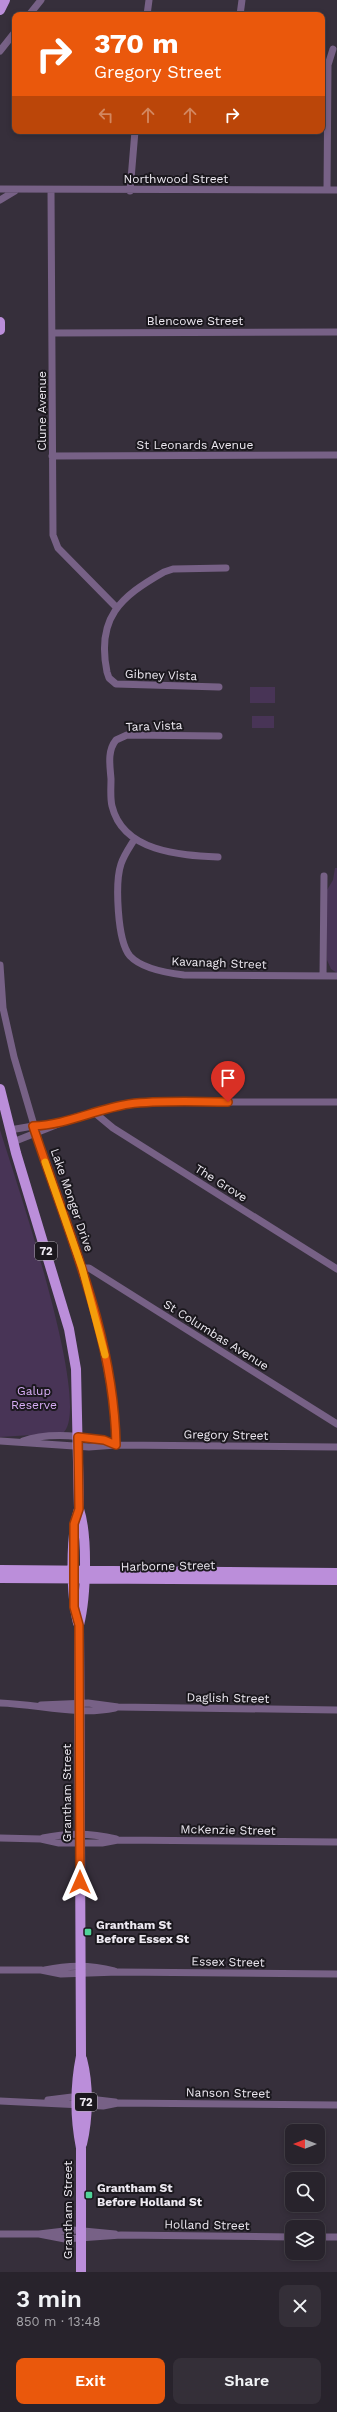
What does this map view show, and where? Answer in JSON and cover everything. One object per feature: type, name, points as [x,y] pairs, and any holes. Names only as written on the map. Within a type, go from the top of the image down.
[{"type":"main road","points":[[0,10],[5,0]]},
{"type":"main road","points":[[0,322],[0,330]]},
{"type":"main road","name":"72","points":[[0,1089],[13,1142]]},
{"type":"main road","name":"Grantham Street","points":[[13,1142],[69,1329],[76,1369],[79,1509],[74,1524],[79,1575],[74,1607],[79,1625],[80,1707],[81,2056],[77,2076],[81,2102],[77,2129],[81,2148],[81,2272]]},
{"type":"main road","name":"Harborne Street","points":[[0,1570],[79,1575],[337,1580]]},
{"type":"main road","name":"Harborne Street","points":[[0,1578],[79,1575],[337,1573]]},
{"type":"street","points":[[31,12],[41,0]]},
{"type":"street","points":[[147,12],[149,0]]},
{"type":"street","points":[[240,12],[242,0]]},
{"type":"street","points":[[0,51],[12,36]]},
{"type":"street","points":[[328,190],[328,65],[333,49]]},
{"type":"street","points":[[130,191],[135,134]]},
{"type":"street","name":"Northwood Street","points":[[0,189],[15,191],[337,190]]},
{"type":"street","name":"Clune Avenue","points":[[51,190],[53,333],[52,456],[55,542],[116,606]]},
{"type":"street","name":"Northwood Street","points":[[0,200],[15,191]]},
{"type":"street","name":"Blencowe Street","points":[[53,333],[337,332]]},
{"type":"street","name":"St Leonards Avenue","points":[[52,456],[337,455]]},
{"type":"street","points":[[116,606],[164,572],[173,570],[226,568]]},
{"type":"street","name":"Gibney Vista","points":[[116,606],[105,632],[105,665],[112,681],[126,686],[219,687]]},
{"type":"street","name":"Tara Vista","points":[[134,840],[117,818],[112,806],[110,753],[114,742],[122,736],[128,735],[219,736]]},
{"type":"street","points":[[134,840],[175,854],[218,858]]},
{"type":"street","name":"Kavanagh Street","points":[[134,840],[123,858],[118,880],[121,938],[126,950],[133,958],[163,972],[184,975],[337,976]]},
{"type":"street","points":[[323,976],[324,876]]},
{"type":"street","name":"Lake Monger Drive","points":[[0,965],[3,1008],[33,1126],[82,1268],[102,1342],[115,1414],[116,1445]]},
{"type":"street","points":[[13,1142],[36,1134],[52,1125],[128,1104],[153,1102],[337,1102]]},
{"type":"street","name":"The Grove","points":[[95,1112],[113,1128],[337,1269]]},
{"type":"street","points":[[10,1130],[33,1126],[52,1125]]},
{"type":"street","name":"St Columbas Avenue","points":[[82,1268],[89,1268],[337,1424]]},
{"type":"street","name":"Gregory Street","points":[[0,1441],[78,1441],[116,1445],[337,1447]]},
{"type":"street","name":"Daglish Street","points":[[0,1703],[80,1707],[101,1711],[118,1707],[337,1710]]},
{"type":"street","name":"McKenzie Street","points":[[0,1838],[41,1839],[59,1843],[80,1839],[102,1843],[118,1840],[337,1842]]},
{"type":"street","name":"Essex Street","points":[[0,1970],[41,1970],[61,1974],[80,1971],[337,1974]]},
{"type":"street","name":"Nanson Street","points":[[0,2101],[337,2105]]},
{"type":"street","name":"Holland Street","points":[[0,2234],[39,2234],[65,2239],[81,2235],[285,2237]]},
{"type":"street","points":[[325,2237],[337,2237]]},
{"type":"green space","points":[[250,687],[275,687],[275,703],[250,703]]},
{"type":"green space","points":[[252,716],[274,716],[274,728],[252,728]]},
{"type":"green space","points":[[335,868],[337,868],[337,973],[331,969],[327,960],[327,890],[333,880]]},
{"type":"green space","name":"Galup Reserve","points":[[0,1130],[34,1238],[60,1337],[68,1381],[70,1415],[63,1433],[0,1437]]},
{"type":"slow traffic","points":[[45,1162],[82,1268],[105,1355]]},
{"type":"place","name":"Grantham St Before Essex St","points":[[88,1932]]},
{"type":"place","name":"Grantham St Before Holland St","points":[[89,2195]]},
{"type":"route","points":[[80,1882],[79,1625],[74,1607],[74,1524],[79,1509],[78,1437],[104,1440],[116,1445],[115,1414],[102,1342],[82,1268],[33,1126],[52,1125],[76,1117],[128,1104],[147,1102],[228,1102]]}]
